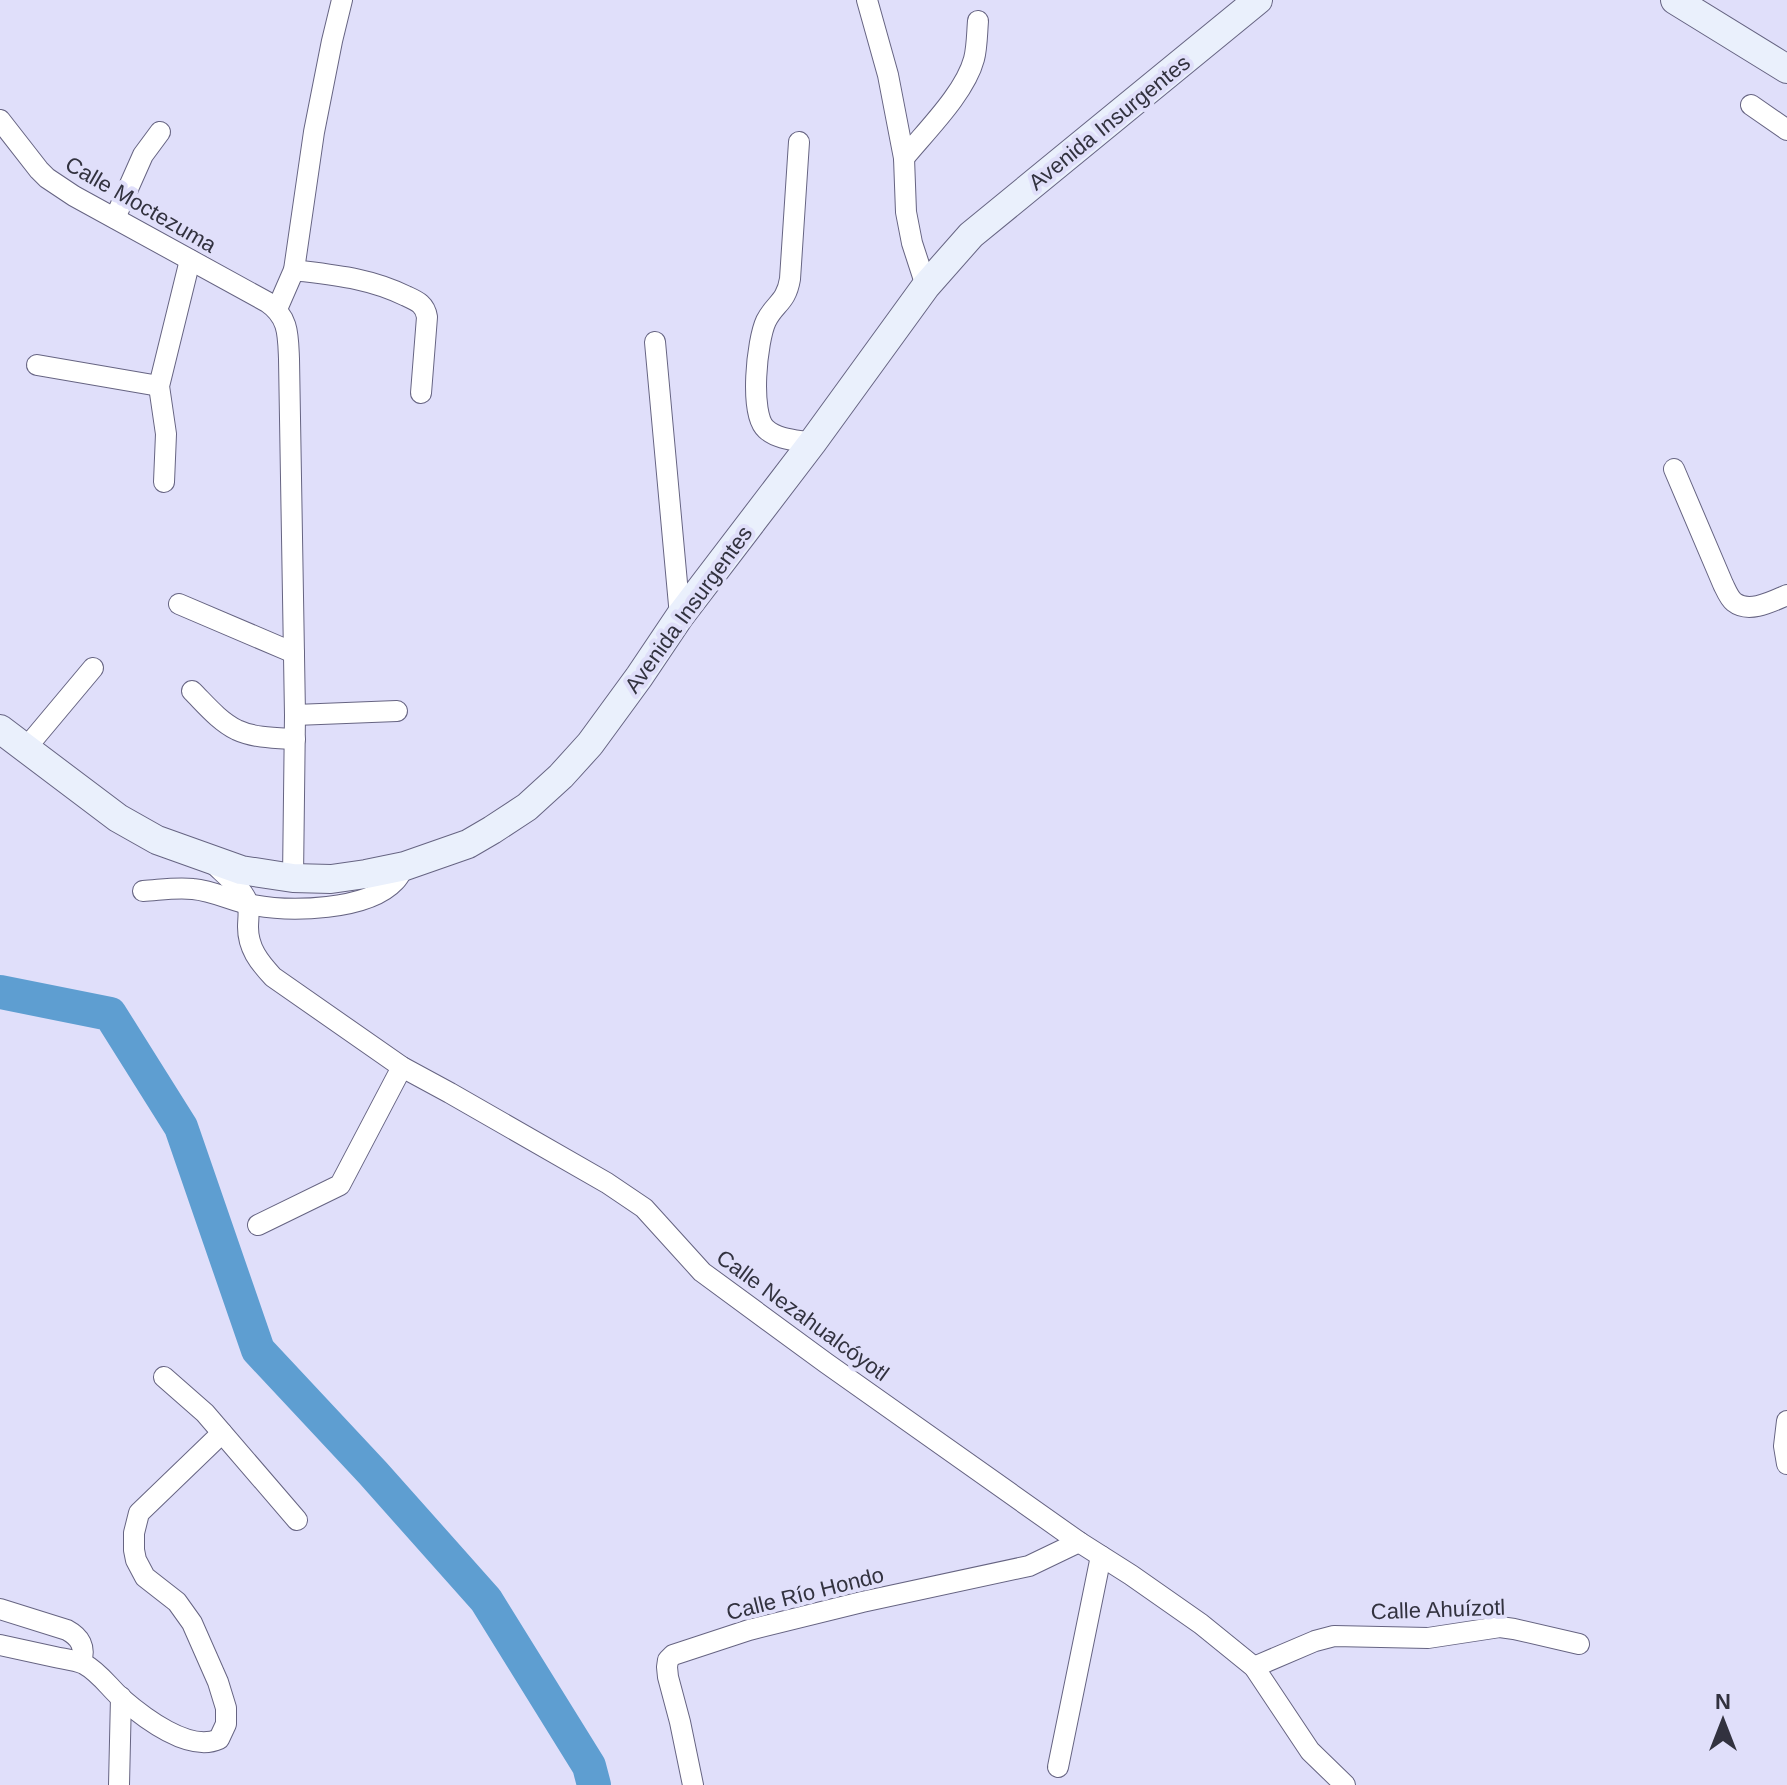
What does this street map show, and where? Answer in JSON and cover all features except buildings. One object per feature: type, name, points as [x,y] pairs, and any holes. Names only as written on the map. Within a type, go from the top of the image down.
[{"type":"main road","name":"Avenida Insurgentes","points":[[0,729],[118,818],[157,840],[241,870],[293,878],[331,879],[405,866],[468,844],[527,807],[590,744],[680,616],[812,443],[926,286],[971,235],[1258,0]]},
{"type":"main road","points":[[1675,0],[1787,69]]},
{"type":"street","points":[[293,878],[295,715],[288,341],[283,318],[277,309],[294,270],[314,132],[342,0]]},
{"type":"street","points":[[867,0],[888,75],[904,158],[906,212],[926,286]]},
{"type":"street","points":[[904,158],[956,96],[974,59],[978,21]]},
{"type":"street","points":[[1751,105],[1787,130]]},
{"type":"street","name":"Calle Moctezuma","points":[[0,120],[47,178],[277,309]]},
{"type":"street","points":[[115,218],[143,155],[160,132]]},
{"type":"street","points":[[799,142],[790,279],[784,300],[766,320],[761,339],[756,377],[757,413],[761,424],[779,437],[812,443]]},
{"type":"street","points":[[164,482],[166,434],[159,386],[190,260]]},
{"type":"street","points":[[294,270],[369,280],[421,303],[427,317],[421,393]]},
{"type":"street","points":[[655,342],[680,616]]},
{"type":"street","points":[[37,365],[159,386]]},
{"type":"street","points":[[1674,469],[1733,602],[1753,607],[1787,595]]},
{"type":"street","points":[[179,604],[294,653]]},
{"type":"street","points":[[26,748],[93,668]]},
{"type":"street","points":[[192,691],[221,720],[236,729],[249,734],[295,739]]},
{"type":"street","points":[[295,715],[397,711]]},
{"type":"street","points":[[211,861],[249,904]]},
{"type":"street","points":[[143,891],[193,889],[249,904],[310,910],[374,895],[394,882],[405,866]]},
{"type":"street","name":"Calle Nezahualcóyotl","points":[[249,904],[248,933],[252,950],[273,977],[402,1067],[607,1183],[644,1208],[702,1272],[826,1363],[1226,1643],[1254,1667],[1310,1751],[1345,1785]]},
{"type":"street","points":[[258,1225],[340,1185],[402,1067]]},
{"type":"street","points":[[164,1377],[205,1413],[297,1520]]},
{"type":"street","points":[[1787,1421],[1784,1446],[1787,1464]]},
{"type":"street","points":[[0,1645],[81,1662],[155,1724],[196,1742],[209,1743],[219,1739],[227,1720],[218,1682],[192,1623],[177,1602],[145,1577],[136,1560],[134,1533],[139,1513],[222,1433]]},
{"type":"street","name":"Calle Río Hondo","points":[[693,1785],[668,1677],[668,1660],[673,1655],[749,1630],[833,1609],[1029,1566],[1079,1542]]},
{"type":"street","points":[[1058,1767],[1101,1556]]},
{"type":"street","points":[[0,1609],[76,1635],[83,1647],[81,1662]]},
{"type":"street","name":"Calle Ahuízotl","points":[[1254,1667],[1334,1636],[1428,1638],[1500,1627],[1579,1644]]},
{"type":"street","points":[[119,1785],[121,1697]]},
{"type":"waterway","points":[[0,992],[110,1014],[181,1127],[258,1350],[486,1600],[589,1766],[594,1785]]}]
